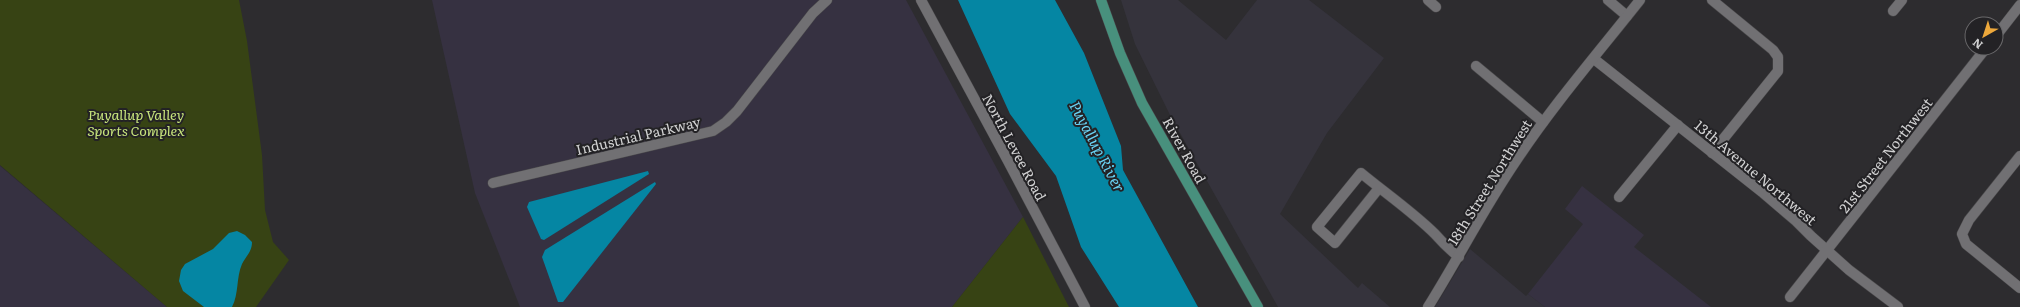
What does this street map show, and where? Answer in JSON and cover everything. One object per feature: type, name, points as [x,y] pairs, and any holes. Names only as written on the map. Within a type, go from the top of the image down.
[{"type":"main road","name":"River Road","points":[[1101,0],[1120,54],[1142,103],[1258,307]]},
{"type":"street","name":"Industrial Parkway","points":[[493,183],[713,131],[737,112],[813,13],[827,0]]},
{"type":"street","name":"North Levee Road","points":[[921,0],[1010,164],[1085,307]]},
{"type":"street","points":[[1428,0],[1436,7]]},
{"type":"street","points":[[1608,0],[1627,16]]},
{"type":"street","name":"18th Street Northwest","points":[[1428,307],[1493,198],[1542,122],[1640,0]]},
{"type":"street","points":[[1712,0],[1773,50],[1778,57],[1779,63],[1778,71],[1770,82],[1712,153]]},
{"type":"street","points":[[1893,11],[1902,0]]},
{"type":"street","points":[[2004,26],[2020,5]]},
{"type":"street","name":"21st Street Northwest","points":[[1790,297],[1980,56]]},
{"type":"street","name":"13th Avenue Northwest","points":[[1594,59],[1678,124],[1796,221],[1849,270],[1898,307]]},
{"type":"street","points":[[1476,66],[1542,122]]},
{"type":"street","points":[[1619,197],[1678,124]]},
{"type":"street","points":[[2020,156],[1969,220],[1962,237],[1968,246],[2020,288]]},
{"type":"street","points":[[1379,188],[1335,243],[1317,227],[1361,173],[1379,188],[1459,257]]},
{"type":"shaded area","points":[[432,0],[906,0],[1023,217],[952,307],[520,307],[475,193]]},
{"type":"shaded area","points":[[1121,0],[1178,0],[1226,40],[1257,0],[1309,0],[1384,58],[1327,133],[1280,214],[1358,288],[1362,283],[1390,307],[1278,307],[1171,117],[1135,44]]},
{"type":"shaded area","points":[[0,166],[167,307],[0,307]]},
{"type":"shaded area","points":[[1582,186],[1644,235],[1634,247],[1711,307],[1545,307],[1528,294],[1583,224],[1565,209]]},
{"type":"shaded area","points":[[1470,249],[1526,296],[1528,294],[1545,307],[1435,307]]},
{"type":"green space","name":"Puyallup Valley Sports Complex","points":[[0,0],[239,0],[247,41],[262,155],[265,210],[273,242],[289,260],[256,307],[167,307],[0,165]]},
{"type":"green space","points":[[1023,217],[1069,307],[952,307]]},
{"type":"water","name":"Puyallup River","points":[[958,0],[1055,0],[1084,53],[1121,146],[1123,170],[1198,307],[1119,307],[1081,247],[1056,176],[1010,114]]},
{"type":"water","points":[[648,171],[649,174],[544,240],[541,239],[527,207],[529,202]]},
{"type":"water","points":[[655,182],[656,184],[563,302],[558,302],[542,257],[545,250]]},
{"type":"water","points":[[237,231],[245,235],[252,242],[252,245],[240,269],[237,291],[232,307],[204,307],[183,291],[179,281],[181,270],[185,264],[213,249],[229,233]]}]
